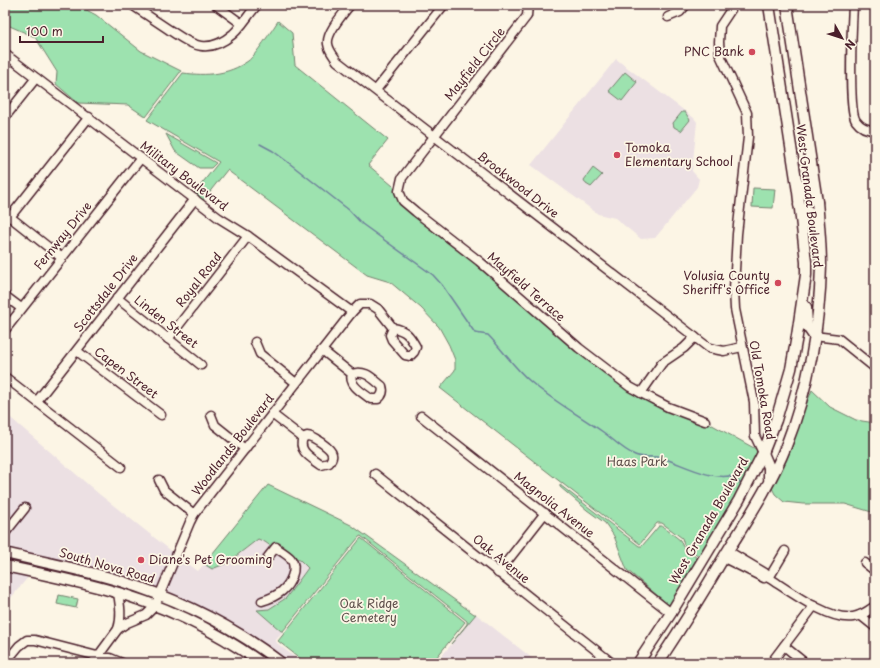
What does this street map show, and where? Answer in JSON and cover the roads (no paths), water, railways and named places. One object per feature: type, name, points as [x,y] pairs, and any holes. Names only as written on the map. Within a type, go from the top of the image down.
[{"type":"main road","name":"West Granada Boulevard","points":[[638,663],[671,613],[748,485],[763,453],[782,403],[791,369],[806,275],[806,262],[795,177],[769,5]]},
{"type":"main road","name":"West Granada Boulevard","points":[[658,663],[694,609],[769,482],[793,427],[811,361],[820,288],[821,249],[817,202],[787,5]]},
{"type":"main road","points":[[795,177],[803,191],[817,202]]},
{"type":"main road","points":[[799,205],[808,211],[819,228]]},
{"type":"main road","points":[[806,275],[807,326],[814,336]]},
{"type":"main road","points":[[797,336],[806,347],[811,361]]},
{"type":"main road","points":[[763,453],[769,467],[769,482]]},
{"type":"main road","points":[[724,524],[721,542],[726,555]]},
{"type":"main road","name":"South Nova Road","points":[[5,553],[116,580],[159,594],[186,605],[219,622],[253,643],[281,663]]},
{"type":"main road","name":"South Nova Road","points":[[5,566],[118,593],[155,606],[207,629],[261,663]]},
{"type":"main road","points":[[671,613],[674,618],[675,625],[673,642]]},
{"type":"street","points":[[132,5],[189,43],[202,46],[214,45],[235,33],[256,5]]},
{"type":"street","points":[[216,5],[242,24]]},
{"type":"street","name":"Brookwood Drive","points":[[350,5],[338,20],[331,32],[328,42],[330,51],[338,61],[709,348],[724,350],[742,347]]},
{"type":"street","name":"Mayfield Circle","points":[[435,136],[527,16],[528,5]]},
{"type":"street","points":[[668,17],[680,12],[686,5]]},
{"type":"street","name":"Old Tomoka Road","points":[[734,5],[720,26],[719,42],[720,55],[747,113],[748,137],[734,272],[735,309],[754,402],[755,436],[763,453]]},
{"type":"street","points":[[853,5],[851,92],[853,113],[856,121],[867,130],[875,130]]},
{"type":"street","points":[[376,90],[443,6]]},
{"type":"street","name":"Military Boulevard","points":[[5,54],[219,218],[248,236],[352,312]]},
{"type":"street","points":[[5,117],[36,78]]},
{"type":"street","points":[[62,258],[8,215],[88,117]]},
{"type":"street","name":"Mayfield Terrace","points":[[435,136],[402,178],[399,191],[403,201],[479,261],[579,348],[630,387],[668,407],[705,421]]},
{"type":"street","name":"Fernway Drive","points":[[5,330],[141,158]]},
{"type":"street","name":"Scottsdale Drive","points":[[37,401],[194,199]]},
{"type":"street","name":"Royal Road","points":[[168,339],[248,236]]},
{"type":"street","points":[[5,296],[21,308]]},
{"type":"street","name":"Linden Street","points":[[116,298],[201,365]]},
{"type":"street","points":[[352,312],[360,304],[370,304],[378,309],[393,328]]},
{"type":"street","name":"Woodlands Boulevard","points":[[155,606],[194,514],[352,312]]},
{"type":"street","points":[[814,336],[839,339],[875,368]]},
{"type":"street","points":[[641,394],[662,363],[696,338]]},
{"type":"street","points":[[255,342],[260,354],[296,383]]},
{"type":"street","points":[[322,350],[352,374]]},
{"type":"street","name":"Capen Street","points":[[77,351],[161,415]]},
{"type":"street","points":[[5,377],[121,467]]},
{"type":"street","points":[[272,414],[303,438]]},
{"type":"street","points":[[212,415],[215,425],[245,448]]},
{"type":"street","name":"Magnolia Avenue","points":[[421,416],[671,613]]},
{"type":"street","name":"Oak Avenue","points":[[375,474],[612,663]]},
{"type":"street","points":[[159,480],[164,490],[194,514]]},
{"type":"street","points":[[5,534],[25,508]]},
{"type":"street","points":[[498,573],[545,513]]},
{"type":"street","points":[[262,601],[269,599],[282,591],[292,576],[294,566],[291,559],[276,547],[268,557]]},
{"type":"street","points":[[769,578],[785,551]]},
{"type":"street","points":[[726,555],[762,578],[769,578],[814,606],[832,614],[851,618],[860,615],[875,606]]},
{"type":"street","points":[[865,564],[875,571]]},
{"type":"street","points":[[105,659],[118,629],[120,603],[118,593]]},
{"type":"street","points":[[118,629],[127,623],[146,615],[155,606]]},
{"type":"street","points":[[771,663],[814,606]]},
{"type":"street","points":[[860,615],[875,626]]},
{"type":"street","points":[[5,663],[19,646],[27,640],[35,640],[105,659]]},
{"type":"street","points":[[784,646],[805,663]]},
{"type":"street","points":[[93,663],[110,658],[122,663]]},
{"type":"waterway","points":[[260,144],[273,151],[289,163],[349,210],[362,224],[433,275],[442,285],[475,333],[488,335],[525,377],[539,389],[635,455],[641,457],[662,458],[704,473],[729,476],[740,483]]},
{"type":"place","name":"PNC Bank","points":[[752,52]]},
{"type":"place","name":"Tomoka Elementary School","points":[[617,155]]},
{"type":"place","name":"Volusia County Sheriff's Office","points":[[778,283]]},
{"type":"place","name":"Diane's Pet Grooming","points":[[141,560]]},
{"type":"park label","name":"Haas Park","points":[[637,462]]},
{"type":"park label","name":"Oak Ridge Cemetery","points":[[369,611]]}]
